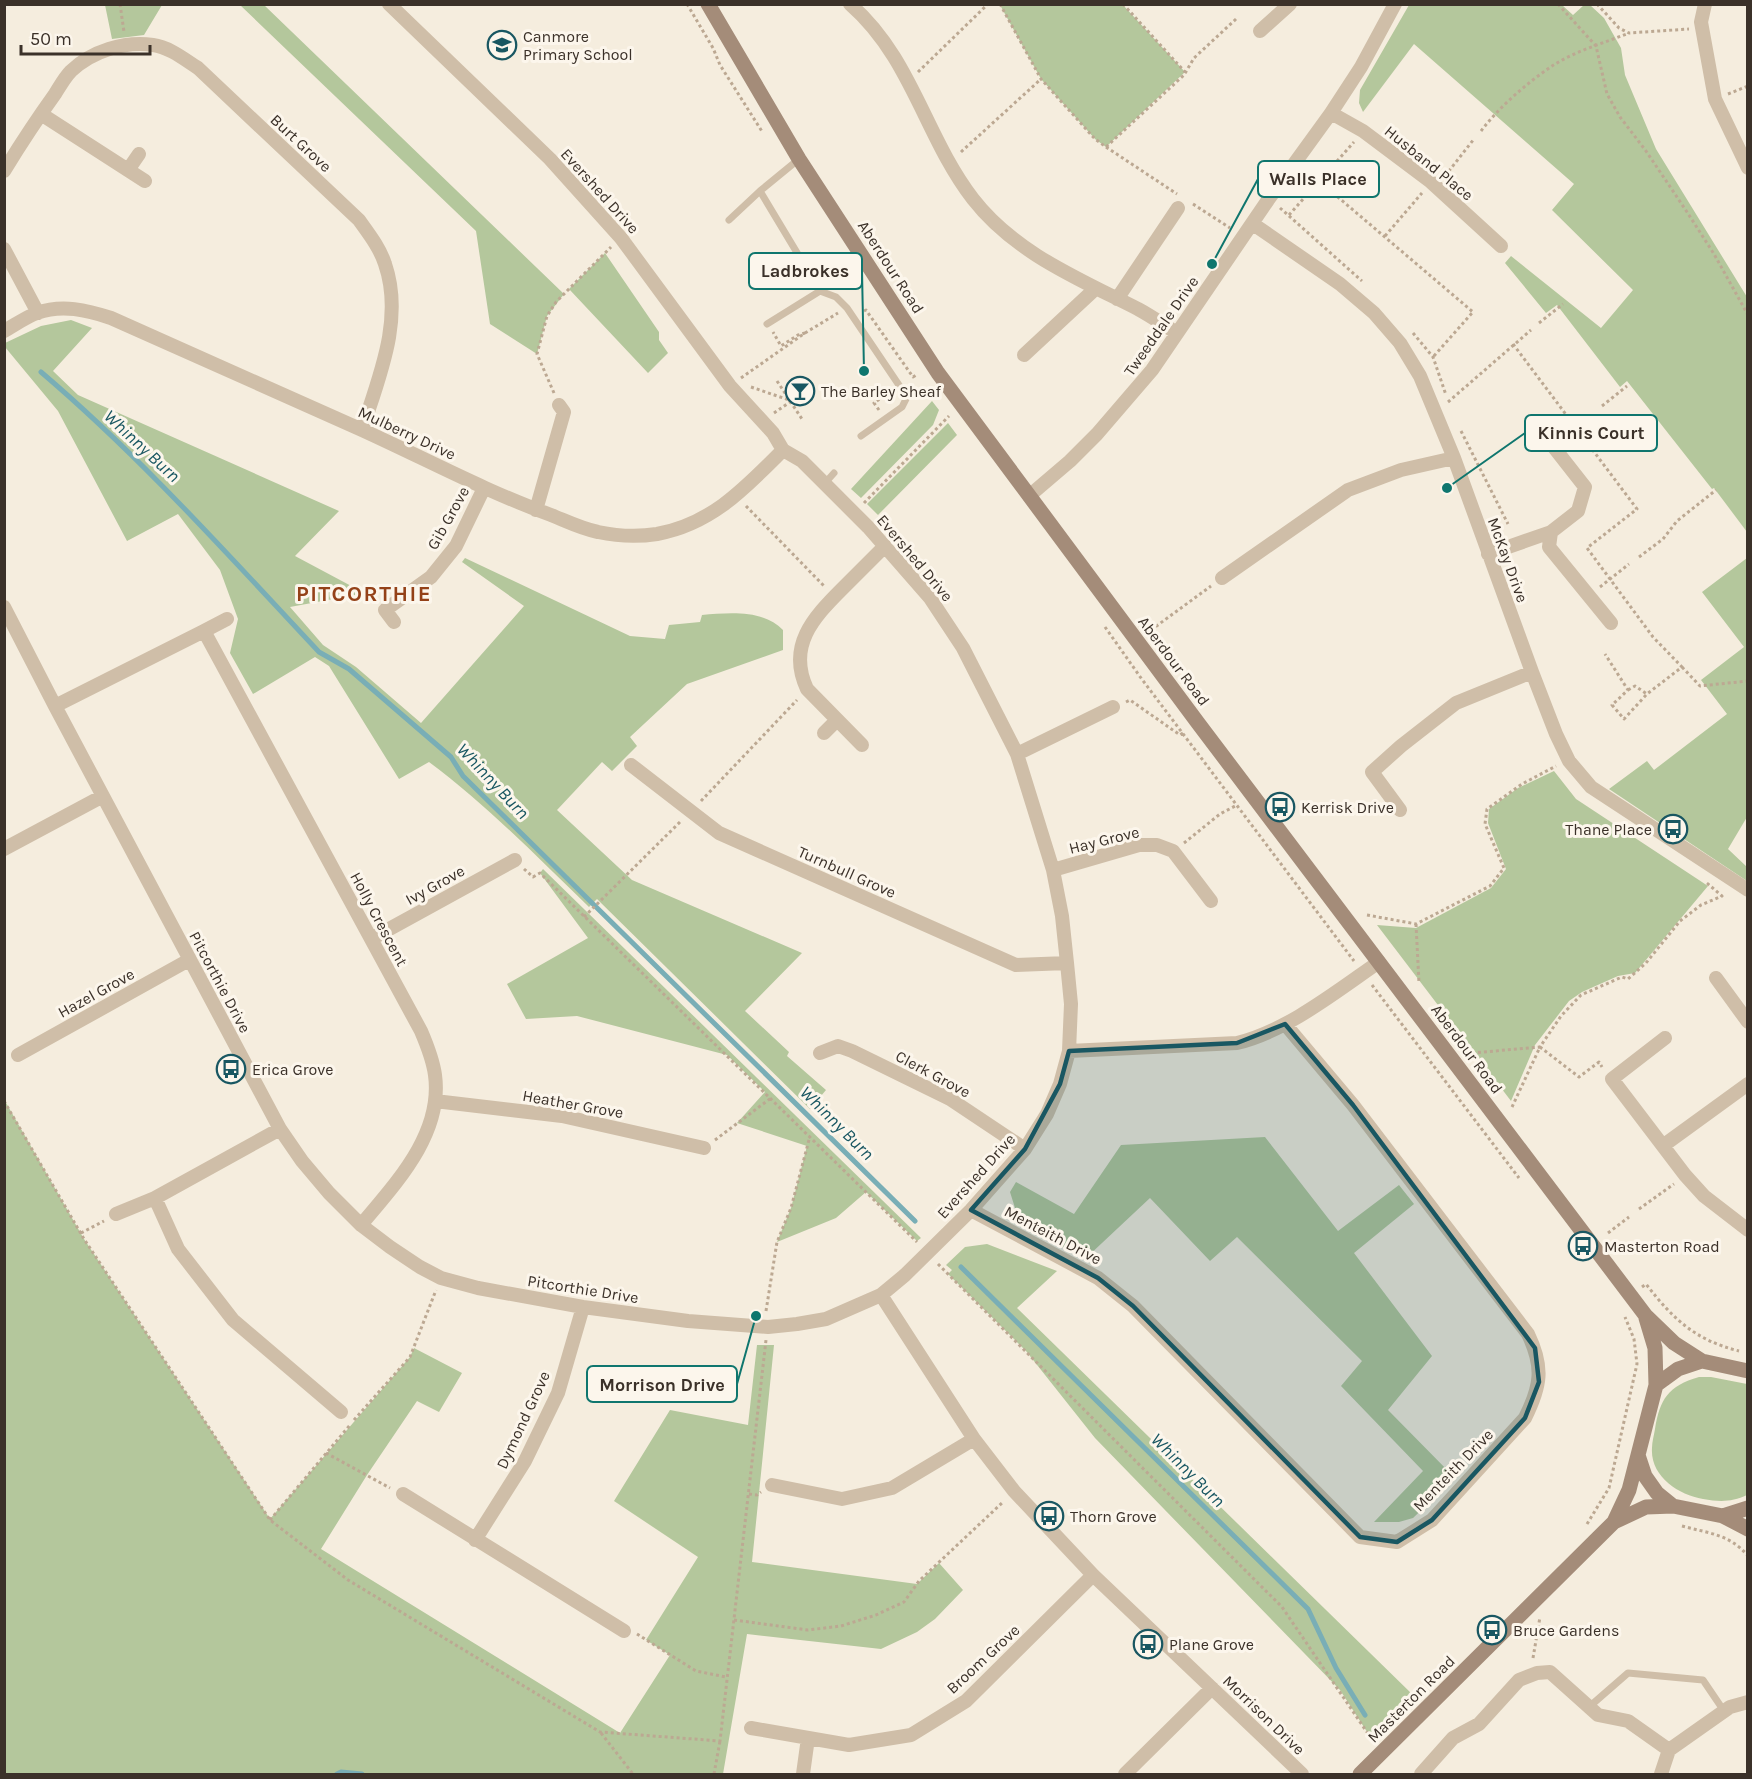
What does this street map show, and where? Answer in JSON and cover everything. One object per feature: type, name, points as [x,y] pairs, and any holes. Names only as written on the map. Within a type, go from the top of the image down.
[{"type":"main road","name":"Aberdour Road","points":[[708,4],[799,159],[938,373],[1198,723],[1646,1316],[1674,1343],[1702,1361]]},
{"type":"main road","name":"Aberdour Road","points":[[1637,1453],[1656,1385],[1655,1348],[1646,1316]]},
{"type":"main road","points":[[1656,1385],[1678,1369],[1702,1361],[1748,1371]]},
{"type":"main road","points":[[1637,1453],[1645,1476],[1656,1493],[1673,1506]]},
{"type":"main road","name":"Masterton Road","points":[[1614,1522],[1629,1490],[1637,1453]]},
{"type":"main road","name":"Masterton Road","points":[[1360,1774],[1614,1522],[1646,1506],[1673,1506],[1723,1516]]},
{"type":"main road","points":[[1723,1516],[1748,1508]]},
{"type":"main road","points":[[1723,1516],[1748,1529]]},
{"type":"street","name":"Evershed Drive","points":[[389,4],[550,159],[621,238],[733,391],[773,433],[783,450],[829,478],[854,513],[930,598],[963,648],[1017,754],[1053,870],[1062,916],[1071,1004],[1069,1051],[1060,1084],[1047,1114],[1025,1149],[971,1210],[881,1295]]},
{"type":"street","points":[[850,4],[884,41],[903,70],[949,164],[974,200],[999,226],[1032,253],[1177,333]]},
{"type":"street","points":[[1260,31],[1290,4]]},
{"type":"street","name":"Tweeddale Drive","points":[[1029,496],[1077,455],[1128,401],[1152,370],[1331,113],[1361,67],[1395,4]]},
{"type":"street","points":[[1705,4],[1701,22],[1715,99],[1748,168]]},
{"type":"street","name":"Burt Grove","points":[[4,171],[71,72],[89,58],[107,49],[127,45],[154,45],[175,53],[198,68],[359,220],[374,239],[385,262],[392,287],[389,344],[362,430]]},
{"type":"street","name":"Husband Place","points":[[1331,113],[1363,131],[1434,184],[1501,246]]},
{"type":"street","points":[[41,114],[145,181]]},
{"type":"street","points":[[128,170],[139,154]]},
{"type":"street","points":[[1117,299],[1181,203]]},
{"type":"street","name":"McKay Drive","points":[[1253,224],[1340,284],[1380,320],[1400,343],[1420,376],[1454,458],[1532,672],[1569,761],[1591,787],[1748,890]]},
{"type":"street","points":[[4,249],[38,313]]},
{"type":"street","points":[[1024,355],[1095,289]]},
{"type":"street","name":"Mulberry Drive","points":[[4,331],[38,313],[63,308],[88,310],[111,318],[362,430],[484,488],[597,532],[625,536],[655,535],[683,528],[710,514],[736,496],[783,450]]},
{"type":"street","points":[[536,510],[564,412],[559,405]]},
{"type":"street","points":[[1488,554],[1551,532],[1578,511],[1585,488],[1534,422]]},
{"type":"street","points":[[1222,578],[1348,490],[1401,470],[1454,458]]},
{"type":"street","name":"Gib Grove","points":[[385,611],[431,577],[456,546],[484,488]]},
{"type":"street","points":[[1551,532],[1549,548],[1611,623]]},
{"type":"street","points":[[862,745],[807,690],[802,678],[800,656],[804,634],[815,616],[885,546]]},
{"type":"street","name":"Pitcorthie Drive","points":[[4,607],[10,632],[55,706],[280,1129],[302,1161],[329,1193],[361,1225],[420,1267],[441,1278],[478,1288],[583,1307],[688,1321],[764,1326],[826,1319],[881,1295]]},
{"type":"street","points":[[55,706],[227,619]]},
{"type":"street","name":"Holly Crescent","points":[[204,631],[425,1041],[435,1076],[435,1101],[420,1146],[407,1168],[361,1225]]},
{"type":"street","points":[[1400,810],[1372,772],[1456,703],[1532,672]]},
{"type":"street","points":[[1017,754],[1113,707]]},
{"type":"street","points":[[824,733],[837,720]]},
{"type":"street","name":"Turnbull Grove","points":[[631,765],[719,833],[1016,965],[1067,963]]},
{"type":"street","points":[[4,849],[103,796]]},
{"type":"street","name":"Hay Grove","points":[[1053,870],[1139,845],[1157,845],[1173,851]]},
{"type":"street","points":[[1173,851],[1211,901]]},
{"type":"street","name":"Ivy Grove","points":[[371,939],[515,860]]},
{"type":"street","name":"Hazel Grove","points":[[18,1055],[189,960]]},
{"type":"street","points":[[1069,1051],[1237,1043],[1253,1039],[1285,1024],[1379,962]]},
{"type":"street","points":[[1716,978],[1748,1023]]},
{"type":"street","name":"Menteith Drive","points":[[971,1210],[1098,1278],[1133,1306],[1360,1536],[1397,1542],[1432,1520],[1525,1418],[1534,1400],[1539,1382],[1539,1365],[1535,1348],[1528,1334],[1353,1105],[1285,1024]]},
{"type":"street","points":[[1665,1038],[1612,1079],[1685,1175],[1704,1196],[1748,1230]]},
{"type":"street","name":"Clerk Grove","points":[[820,1053],[838,1046],[852,1051],[950,1099],[1025,1149]]},
{"type":"street","points":[[1664,1145],[1748,1084]]},
{"type":"street","name":"Heather Grove","points":[[435,1101],[562,1116],[704,1148]]},
{"type":"street","points":[[116,1214],[155,1198],[280,1129]]},
{"type":"street","points":[[155,1198],[178,1249],[233,1320],[341,1412]]},
{"type":"street","name":"Morrison Drive","points":[[881,1295],[974,1439],[1014,1491],[1093,1575],[1302,1774]]},
{"type":"street","name":"Dymond Grove","points":[[475,1540],[525,1461],[558,1393],[583,1307]]},
{"type":"street","points":[[772,1485],[842,1499],[892,1488],[974,1439]]},
{"type":"street","points":[[403,1494],[624,1631]]},
{"type":"street","name":"Broom Grove","points":[[751,1728],[849,1745],[911,1735],[966,1701],[1093,1575]]},
{"type":"street","points":[[1421,1774],[1453,1738],[1479,1724],[1519,1680],[1550,1672],[1598,1715],[1628,1721],[1669,1750]]},
{"type":"street","points":[[1125,1774],[1212,1688]]},
{"type":"street","points":[[1661,1774],[1669,1750],[1730,1707],[1748,1702]]},
{"type":"street","points":[[803,1774],[808,1738]]},
{"type":"lane","points":[[729,220],[799,159]]},
{"type":"lane","points":[[760,191],[820,291],[836,297],[847,308],[907,398],[902,407],[861,436]]},
{"type":"lane","points":[[767,324],[820,291]]},
{"type":"lane","points":[[1589,1707],[1629,1673],[1703,1680],[1724,1711]]},
{"type":"path","points":[[120,4],[124,30]]},
{"type":"path","points":[[687,4],[713,48],[720,65],[768,142]]},
{"type":"path","points":[[918,72],[988,4]]},
{"type":"path","points":[[1000,4],[1041,78],[1095,139],[1181,203]]},
{"type":"path","points":[[1123,4],[1185,72]]},
{"type":"path","points":[[1558,4],[1596,46],[1607,93],[1620,117],[1665,177],[1709,246],[1748,315]]},
{"type":"path","points":[[1597,4],[1619,28],[1629,33]]},
{"type":"path","points":[[1106,147],[1185,72],[1194,58],[1236,19]]},
{"type":"path","points":[[1480,131],[1489,120],[1553,66],[1596,46],[1629,33],[1702,28]]},
{"type":"path","points":[[961,152],[1041,78]]},
{"type":"path","points":[[1289,215],[1363,131]]},
{"type":"path","points":[[1384,236],[1474,139]]},
{"type":"path","points":[[1319,181],[1473,312],[1433,357]]},
{"type":"path","points":[[1192,203],[1235,231]]},
{"type":"path","points":[[559,405],[537,354],[547,316],[561,297],[621,238]]},
{"type":"path","points":[[1539,323],[1563,304]]},
{"type":"path","points":[[733,391],[805,333],[839,312]]},
{"type":"path","points":[[767,324],[781,346],[805,333]]},
{"type":"path","points":[[1448,402],[1531,330]]},
{"type":"path","points":[[918,374],[924,382]]},
{"type":"path","points":[[777,381],[802,418]]},
{"type":"path","points":[[884,382],[891,392],[874,404],[885,419]]},
{"type":"path","points":[[1602,406],[1627,386]]},
{"type":"path","points":[[733,391],[752,387],[789,400]]},
{"type":"path","points":[[762,421],[789,400]]},
{"type":"path","points":[[854,513],[949,416],[943,407]]},
{"type":"path","points":[[1552,445],[1590,415]]},
{"type":"path","points":[[1639,557],[1663,539],[1677,521],[1716,490]]},
{"type":"path","points":[[736,496],[834,597]]},
{"type":"path","points":[[1589,595],[1629,564]]},
{"type":"path","points":[[1151,630],[1222,578]]},
{"type":"path","points":[[1610,579],[1653,637],[1700,686],[1748,681]]},
{"type":"path","points":[[1104,626],[1236,805],[1523,1183]]},
{"type":"path","points":[[1605,654],[1628,690]]},
{"type":"path","points":[[1647,694],[1635,686],[1612,705],[1624,719],[1647,694],[1682,667]]},
{"type":"path","points":[[704,798],[807,690]]},
{"type":"path","points":[[1113,707],[1130,700],[1180,735],[1198,723]]},
{"type":"path","points":[[1367,915],[1416,924],[1490,886],[1504,868],[1485,824],[1486,809],[1522,784],[1569,761]]},
{"type":"path","points":[[1173,851],[1220,814],[1254,796]]},
{"type":"path","points":[[584,917],[691,811]]},
{"type":"path","points":[[515,860],[533,877],[540,873],[917,1241]]},
{"type":"path","points":[[1512,1107],[1540,1047],[1561,1016],[1581,995],[1622,977],[1628,979],[1646,963],[1680,921],[1701,905],[1722,896],[1708,884],[1718,871]]},
{"type":"path","points":[[1416,924],[1419,983]]},
{"type":"path","points":[[1472,1053],[1540,1047],[1579,1077],[1599,1062],[1612,1079]]},
{"type":"path","points":[[704,1148],[771,1098]]},
{"type":"path","points":[[764,1326],[777,1242],[791,1208],[810,1136]]},
{"type":"path","points":[[1639,1209],[1685,1175]]},
{"type":"path","points":[[81,1233],[116,1214]]},
{"type":"path","points":[[1608,1233],[1629,1217]]},
{"type":"path","points":[[927,1252],[1281,1607],[1374,1742]]},
{"type":"path","points":[[270,1520],[410,1357],[441,1278]]},
{"type":"path","points":[[1646,1284],[1662,1305],[1682,1325],[1720,1346],[1748,1353]]},
{"type":"path","points":[[1591,1520],[1609,1488],[1637,1364],[1634,1339],[1624,1316]]},
{"type":"path","points":[[326,1453],[403,1494]]},
{"type":"path","points":[[734,1620],[808,1630],[841,1626],[876,1615],[904,1602],[919,1581],[1014,1491]]},
{"type":"path","points":[[1676,1524],[1726,1538],[1739,1545],[1748,1556]]},
{"type":"path","points":[[1530,1676],[1541,1616],[1533,1623]]},
{"type":"path","points":[[624,1631],[632,1631],[696,1671],[726,1677]]},
{"type":"path","points":[[600,1732],[633,1774]]},
{"type":"path","points":[[714,1774],[720,1741]]},
{"type":"highlighted area","points":[[1285,1024],[1353,1105],[1535,1348],[1539,1382],[1525,1418],[1432,1520],[1397,1542],[1360,1537],[1133,1306],[1098,1278],[971,1210],[1025,1149],[1060,1084],[1069,1051],[1237,1043]]},
{"type":"green space","points":[[105,4],[162,5],[144,35],[112,39]]},
{"type":"green space","points":[[240,5],[264,5],[564,294],[547,316],[537,354],[490,324],[476,231]]},
{"type":"green space","points":[[1000,5],[1123,5],[1185,72],[1106,147],[1095,139],[1041,79]]},
{"type":"green space","points":[[1409,5],[1562,5],[1573,15],[1584,5],[1590,5],[1604,18],[1621,48],[1625,75],[1656,149],[1747,297],[1747,532],[1627,381],[1620,387],[1557,305],[1546,313],[1505,263],[1511,256],[1601,328],[1633,290],[1552,210],[1574,184],[1414,44],[1363,112],[1359,103],[1360,90]]},
{"type":"green space","points":[[605,253],[659,332],[659,340],[668,353],[648,373],[569,289]]},
{"type":"green space","points":[[71,320],[92,328],[53,371],[78,395],[339,511],[295,556],[355,588],[355,595],[290,607],[323,645],[356,667],[421,723],[524,606],[462,562],[465,558],[630,636],[665,639],[669,625],[700,622],[702,615],[723,614],[755,615],[775,623],[783,630],[783,650],[687,684],[630,737],[637,746],[612,771],[602,762],[557,810],[632,880],[802,953],[745,1011],[789,1052],[787,1056],[826,1090],[810,1109],[597,899],[589,907],[511,832],[429,762],[399,779],[329,666],[315,657],[253,694],[230,653],[238,619],[220,570],[178,514],[127,541],[58,411],[5,347],[5,343],[41,326]]},
{"type":"green space","points":[[932,401],[939,410],[933,425],[861,498],[851,489]]},
{"type":"green space","points":[[948,423],[957,435],[878,515],[867,504]]},
{"type":"green space","points":[[1747,558],[1747,817],[1728,849],[1747,867],[1747,881],[1609,789],[1647,761],[1654,770],[1727,714],[1701,680],[1744,647],[1702,592]]},
{"type":"green space","points":[[1554,771],[1576,799],[1708,886],[1635,973],[1618,976],[1582,992],[1569,1001],[1535,1045],[1511,1101],[1377,925],[1416,928],[1491,888],[1506,869],[1488,823],[1489,809],[1518,788]]},
{"type":"green space","points":[[543,869],[921,1238],[917,1241],[866,1192],[836,1218],[777,1242],[791,1208],[807,1146],[737,1123],[765,1092],[727,1055],[577,1016],[526,1019],[507,984],[588,938],[540,873]]},
{"type":"green space","points":[[5,1101],[84,1239],[270,1519],[410,1357],[414,1348],[462,1373],[439,1412],[417,1401],[321,1549],[620,1733],[670,1655],[646,1640],[698,1557],[614,1501],[670,1410],[748,1425],[757,1345],[774,1345],[752,1562],[917,1584],[939,1563],[963,1590],[935,1619],[917,1632],[881,1649],[747,1634],[723,1774],[5,1774]]},
{"type":"green space","points":[[1265,1137],[1338,1231],[1399,1185],[1414,1204],[1354,1253],[1432,1356],[1388,1410],[1455,1478],[1413,1518],[1399,1522],[1374,1522],[1423,1471],[1341,1386],[1362,1361],[1237,1237],[1210,1261],[1150,1198],[1086,1258],[1021,1227],[1010,1192],[1016,1182],[1074,1214],[1121,1145]]},
{"type":"green space","points":[[987,1244],[1057,1271],[1017,1308],[1413,1695],[1371,1738],[1340,1690],[1095,1438],[1026,1351],[948,1274],[952,1270],[946,1265],[965,1247]]},
{"type":"green space","points":[[1699,1377],[1747,1384],[1747,1495],[1742,1497],[1720,1501],[1694,1497],[1667,1482],[1656,1467],[1652,1443],[1663,1402],[1673,1389]]},
{"type":"waterway","name":"Whinny Burn","points":[[41,372],[150,473],[319,652],[349,669],[451,757],[463,776],[915,1221]]},
{"type":"waterway","name":"Whinny Burn","points":[[961,1267],[1308,1609],[1336,1668],[1365,1715]]},
{"type":"waterway","points":[[337,1774],[341,1772],[362,1774]]},
{"type":"place","name":"Canmore Primary School","points":[[502,45]]},
{"type":"place","name":"Walls Place","points":[[1212,264]]},
{"type":"place","name":"Ladbrokes","points":[[864,371]]},
{"type":"place","name":"The Barley Sheaf","points":[[800,391]]},
{"type":"place","name":"Kinnis Court","points":[[1447,488]]},
{"type":"place","name":"Kerrisk Drive","points":[[1280,807]]},
{"type":"place","name":"Thane Place","points":[[1673,829]]},
{"type":"place","name":"Erica Grove","points":[[231,1069]]},
{"type":"place","name":"Masterton Road","points":[[1583,1246]]},
{"type":"place","name":"Morrison Drive","points":[[756,1316]]},
{"type":"place","name":"Thorn Grove","points":[[1049,1516]]},
{"type":"place","name":"Bruce Gardens","points":[[1492,1630]]},
{"type":"place","name":"Plane Grove","points":[[1148,1644]]},
{"type":"district","name":"PITCORTHIE","points":[[364,594]]}]
